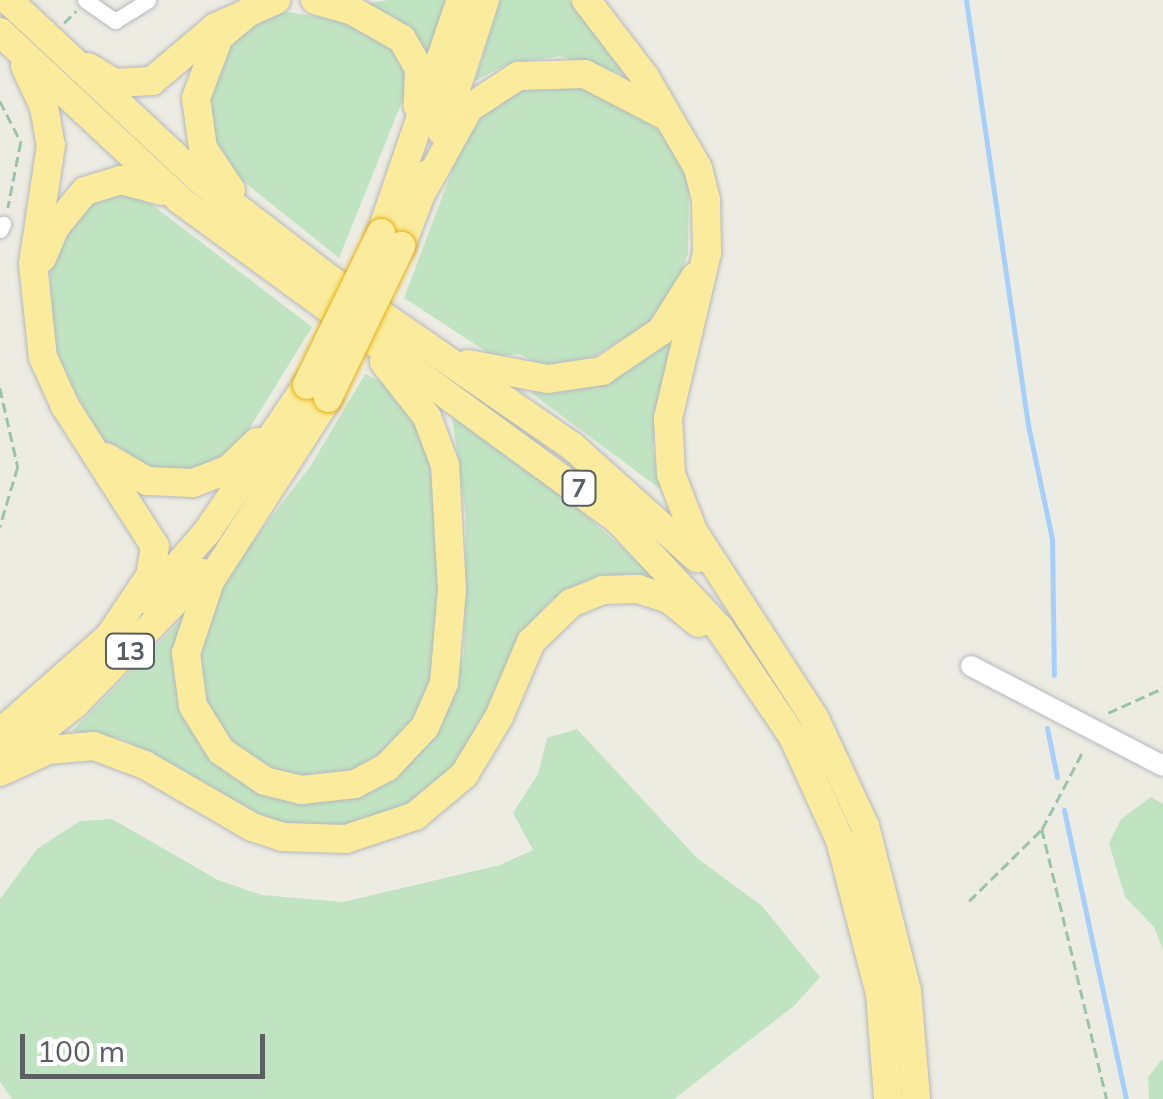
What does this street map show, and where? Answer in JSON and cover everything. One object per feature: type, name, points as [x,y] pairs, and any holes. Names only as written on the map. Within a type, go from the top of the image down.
[{"type":"highway","name":"7","points":[[8,0],[45,38],[268,233],[634,496],[742,611],[815,719],[865,826],[908,992],[916,1099]]},
{"type":"highway","points":[[315,0],[390,29],[416,57],[420,88],[408,164]]},
{"type":"highway","name":"13","points":[[391,240],[408,164],[461,0]]},
{"type":"highway","name":"13","points":[[0,763],[122,659],[246,524],[318,391],[391,240],[424,189],[485,0]]},
{"type":"highway","points":[[586,0],[671,119],[706,199],[707,254],[666,450],[686,517],[742,611]]},
{"type":"highway","points":[[45,38],[107,80],[142,84],[161,76],[216,27],[266,3]]},
{"type":"highway","points":[[266,3],[210,51],[196,115],[210,163],[268,233]]},
{"type":"highway","name":"7","points":[[0,33],[180,200],[364,338],[478,413],[618,520],[673,573],[756,679],[818,786],[854,887],[880,994],[888,1099]]},
{"type":"highway","points":[[0,33],[30,74],[49,124],[50,162],[34,247],[34,308],[54,385],[156,546],[150,576],[108,640]]},
{"type":"highway","points":[[424,189],[470,108],[518,76],[585,74],[671,119]]},
{"type":"highway","points":[[34,308],[39,267],[54,228],[85,191],[132,180],[180,200]]},
{"type":"highway","points":[[447,358],[534,378],[602,371],[661,331],[707,254]]},
{"type":"highway","points":[[246,524],[210,581],[188,635],[188,688],[200,722],[221,751],[265,781],[319,790],[372,777],[414,742],[433,711],[451,642],[452,590],[439,441],[364,338]]},
{"type":"highway","points":[[96,450],[148,481],[212,477],[246,454],[318,391]]},
{"type":"highway","name":"13","points":[[0,734],[108,640],[207,532],[318,391]]},
{"type":"highway","points":[[0,772],[48,750],[94,746],[145,765],[252,827],[282,836],[346,839],[414,816],[464,774],[499,718],[537,633],[585,595],[638,589],[670,599],[756,679]]},
{"type":"street","points":[[86,0],[115,21],[148,0]]},
{"type":"street","points":[[971,666],[1163,766]]},
{"type":"path","points":[[0,101],[21,142],[2,227]]},
{"type":"path","points":[[0,388],[18,467],[0,527]]},
{"type":"path","points":[[969,902],[1042,829],[1094,729],[1115,704],[1163,688]]},
{"type":"path","points":[[1042,829],[1107,1099]]},
{"type":"green space","points":[[446,0],[428,62],[412,31],[364,4]]},
{"type":"green space","points":[[500,0],[569,0],[626,75],[560,56],[505,65],[475,81]]},
{"type":"green space","points":[[283,11],[349,22],[384,40],[404,62],[408,87],[339,258],[229,170],[215,144],[208,99],[229,45],[250,24]]},
{"type":"green space","points":[[582,84],[646,118],[670,143],[689,182],[688,253],[676,288],[651,322],[583,363],[544,367],[520,354],[493,356],[404,298],[469,126],[508,90]]},
{"type":"green space","points":[[112,192],[142,197],[312,327],[238,447],[191,472],[151,470],[103,442],[54,354],[50,270],[81,209]]},
{"type":"green space","points":[[678,331],[656,416],[653,449],[660,489],[530,392],[615,377]]},
{"type":"green space","points":[[365,374],[393,388],[418,422],[435,466],[441,641],[424,707],[395,749],[352,774],[285,777],[240,755],[209,717],[195,670],[219,586],[311,465]]},
{"type":"green space","points":[[452,417],[567,499],[659,580],[601,577],[551,600],[519,636],[487,712],[454,766],[408,804],[344,825],[285,823],[257,814],[123,739],[72,731],[184,617],[178,690],[280,796],[422,749],[447,711],[464,653],[466,516]]},
{"type":"green space","points":[[577,729],[697,858],[762,906],[820,977],[795,1005],[674,1099],[12,1099],[0,1082],[0,899],[37,849],[80,821],[112,819],[218,880],[262,895],[343,902],[500,865],[533,850],[513,813],[538,774],[547,738]]},
{"type":"green space","points":[[1151,797],[1163,804],[1163,950],[1154,927],[1125,897],[1109,843],[1121,819]]},
{"type":"green space","points":[[1163,1058],[1163,1099],[1149,1099],[1148,1077]]},
{"type":"waterway","points":[[966,0],[1028,425],[1052,539],[1054,675]]},
{"type":"waterway","points":[[1047,728],[1057,777]]},
{"type":"waterway","points":[[1064,810],[1126,1099]]}]
